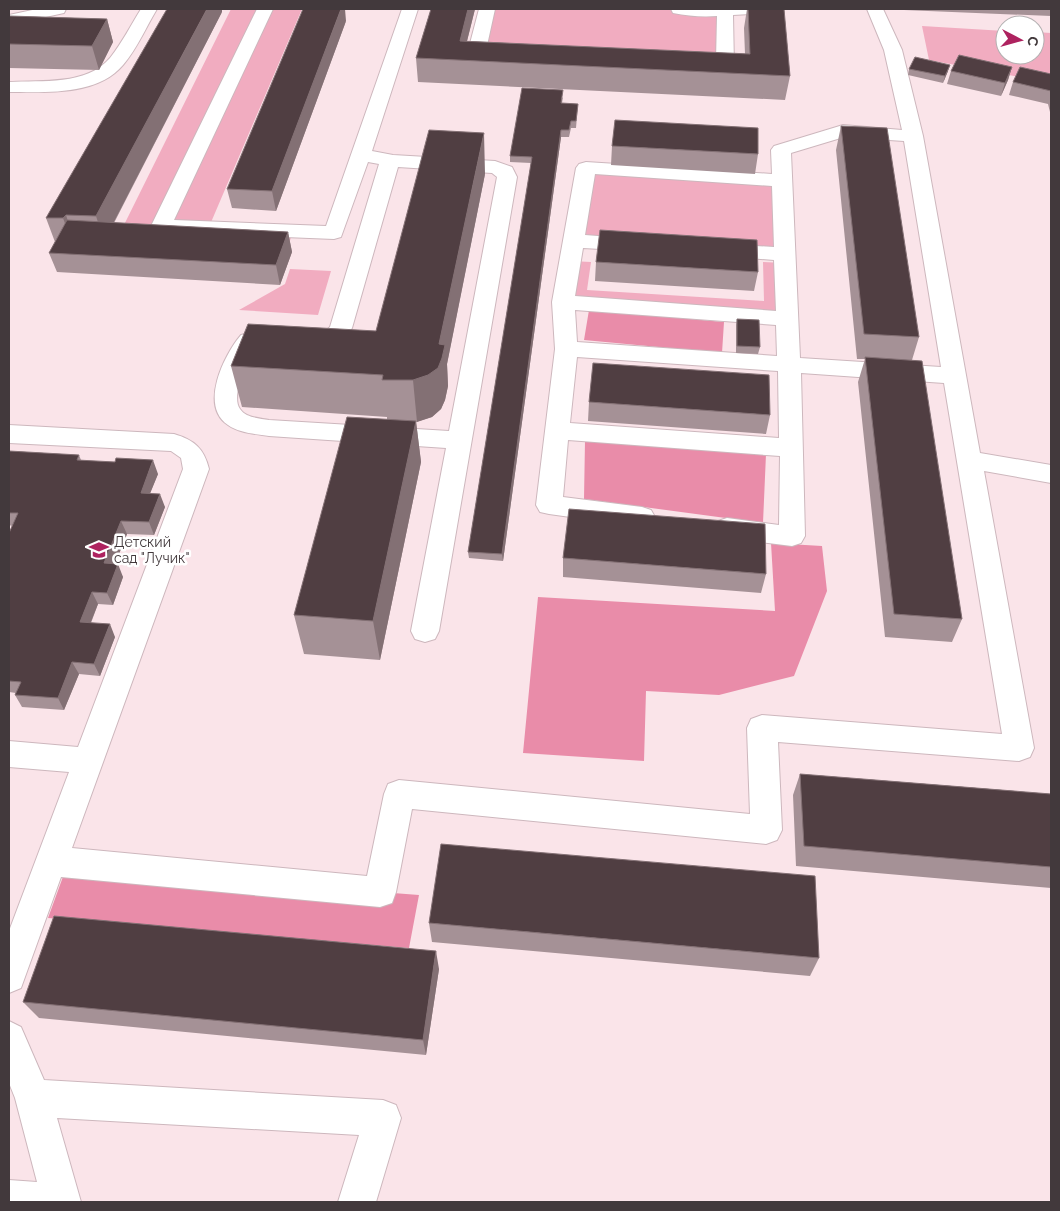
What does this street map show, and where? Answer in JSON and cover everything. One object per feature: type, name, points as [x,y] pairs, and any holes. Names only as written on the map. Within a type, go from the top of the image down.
[{"type":"lane","points":[[9,20],[58,9]]},
{"type":"lane","points":[[9,87],[80,82],[100,76],[115,63],[149,9]]},
{"type":"lane","points":[[266,9],[161,226],[334,233],[410,9]]},
{"type":"lane","points":[[487,9],[476,55],[516,56]]},
{"type":"lane","points":[[679,9],[700,12],[763,9]]},
{"type":"lane","points":[[51,861],[380,892],[399,794],[766,830],[762,728],[1019,748],[913,136],[893,50],[875,9]]},
{"type":"lane","points":[[685,65],[725,67],[725,11]]},
{"type":"lane","points":[[704,525],[792,536],[792,448],[781,150],[843,131],[913,136]]},
{"type":"lane","points":[[360,156],[379,157],[390,162],[494,167],[505,171],[507,177],[424,631]]},
{"type":"lane","points":[[390,162],[337,334],[328,339],[317,340],[256,337],[247,341],[242,347],[225,402],[232,416],[246,424],[269,428],[459,440]]},
{"type":"lane","points":[[666,520],[549,505],[566,349],[563,302],[586,168],[782,182]]},
{"type":"lane","points":[[574,241],[651,246]]},
{"type":"lane","points":[[699,248],[785,254]]},
{"type":"lane","points":[[563,302],[787,318]]},
{"type":"lane","points":[[566,349],[954,376]]},
{"type":"lane","points":[[557,431],[792,448]]},
{"type":"lane","points":[[9,434],[174,443],[186,447],[194,455],[196,468],[9,976]]},
{"type":"lane","points":[[969,460],[1051,474]]},
{"type":"lane","points":[[9,754],[88,761]]},
{"type":"lane","points":[[9,1039],[33,1098],[62,1202]]},
{"type":"lane","points":[[33,1098],[383,1118],[357,1202]]},
{"type":"lane","points":[[9,1199],[49,1202]]},
{"type":"shaded area","points":[[231,9],[302,9],[209,227],[293,232],[288,246],[118,237]]},
{"type":"shaded area","points":[[487,9],[679,9],[700,12],[725,11],[725,67],[476,55]]},
{"type":"shaded area","points":[[922,26],[995,30],[995,65],[1045,65],[1045,33],[1051,33],[1051,83],[929,60]]},
{"type":"shaded area","points":[[586,168],[782,181],[785,254],[574,241]]},
{"type":"shaded area","points":[[571,261],[591,262],[587,290],[764,301],[763,262],[785,263],[787,319],[563,302]]},
{"type":"shaded area","points":[[290,269],[331,271],[318,315],[239,310],[285,284]]},
{"type":"shaded area","points":[[589,310],[724,322],[722,353],[584,340]]},
{"type":"shaded area","points":[[585,441],[766,454],[763,523],[584,499]]},
{"type":"shaded area","points":[[771,543],[822,546],[827,591],[794,676],[719,695],[646,691],[644,761],[523,753],[538,597],[775,611]]},
{"type":"shaded area","points":[[68,863],[419,895],[409,948],[48,918]]},
{"type":"building","points":[[167,9],[207,9],[96,216],[66,215],[63,218],[46,218]]},
{"type":"building","points":[[303,9],[341,9],[272,191],[227,189]]},
{"type":"building","points":[[431,9],[468,9],[460,41],[750,54],[748,9],[784,9],[790,76],[416,58]]},
{"type":"building","points":[[9,16],[107,19],[92,46],[9,44]]},
{"type":"building","points":[[959,55],[995,63],[995,65],[1012,67],[1005,83],[951,71]]},
{"type":"building","points":[[915,57],[950,65],[945,76],[909,69]]},
{"type":"building","points":[[1020,67],[1051,74],[1051,91],[1013,82]]},
{"type":"building","points":[[522,88],[563,90],[561,103],[578,104],[576,121],[571,121],[569,130],[561,130],[502,554],[468,552],[532,157],[510,156]]},
{"type":"building","points":[[615,120],[758,128],[758,154],[612,146]]},
{"type":"building","points":[[841,126],[887,128],[919,337],[864,334]]},
{"type":"building","points":[[429,130],[484,133],[439,344],[445,345],[438,368],[428,375],[413,380],[382,380],[383,375],[231,366],[248,324],[376,331]]},
{"type":"building","points":[[67,220],[288,232],[276,265],[49,253]]},
{"type":"building","points":[[600,230],[757,240],[758,272],[596,262]]},
{"type":"building","points":[[737,319],[759,320],[760,347],[737,346]]},
{"type":"building","points":[[865,357],[922,361],[962,619],[894,614]]},
{"type":"building","points":[[593,363],[769,375],[770,415],[589,402]]},
{"type":"building","points":[[347,417],[416,421],[373,621],[294,615]]},
{"type":"building","points":[[9,451],[79,455],[77,460],[115,462],[116,458],[153,460],[141,493],[160,494],[149,522],[121,521],[104,563],[118,564],[107,593],[92,592],[80,622],[110,624],[94,664],[72,662],[58,698],[15,695],[21,682],[9,681],[9,533],[18,513],[9,513]]},
{"type":"building","points":[[569,509],[765,524],[766,574],[563,558]]},
{"type":"building","points":[[800,774],[1051,794],[1051,867],[804,846]]},
{"type":"building","points":[[441,844],[815,876],[819,958],[429,923]]},
{"type":"building","points":[[54,916],[436,951],[423,1040],[23,1002]]},
{"type":"place","name":"Детский сад \"Лучик\"","points":[[99,550]]}]
